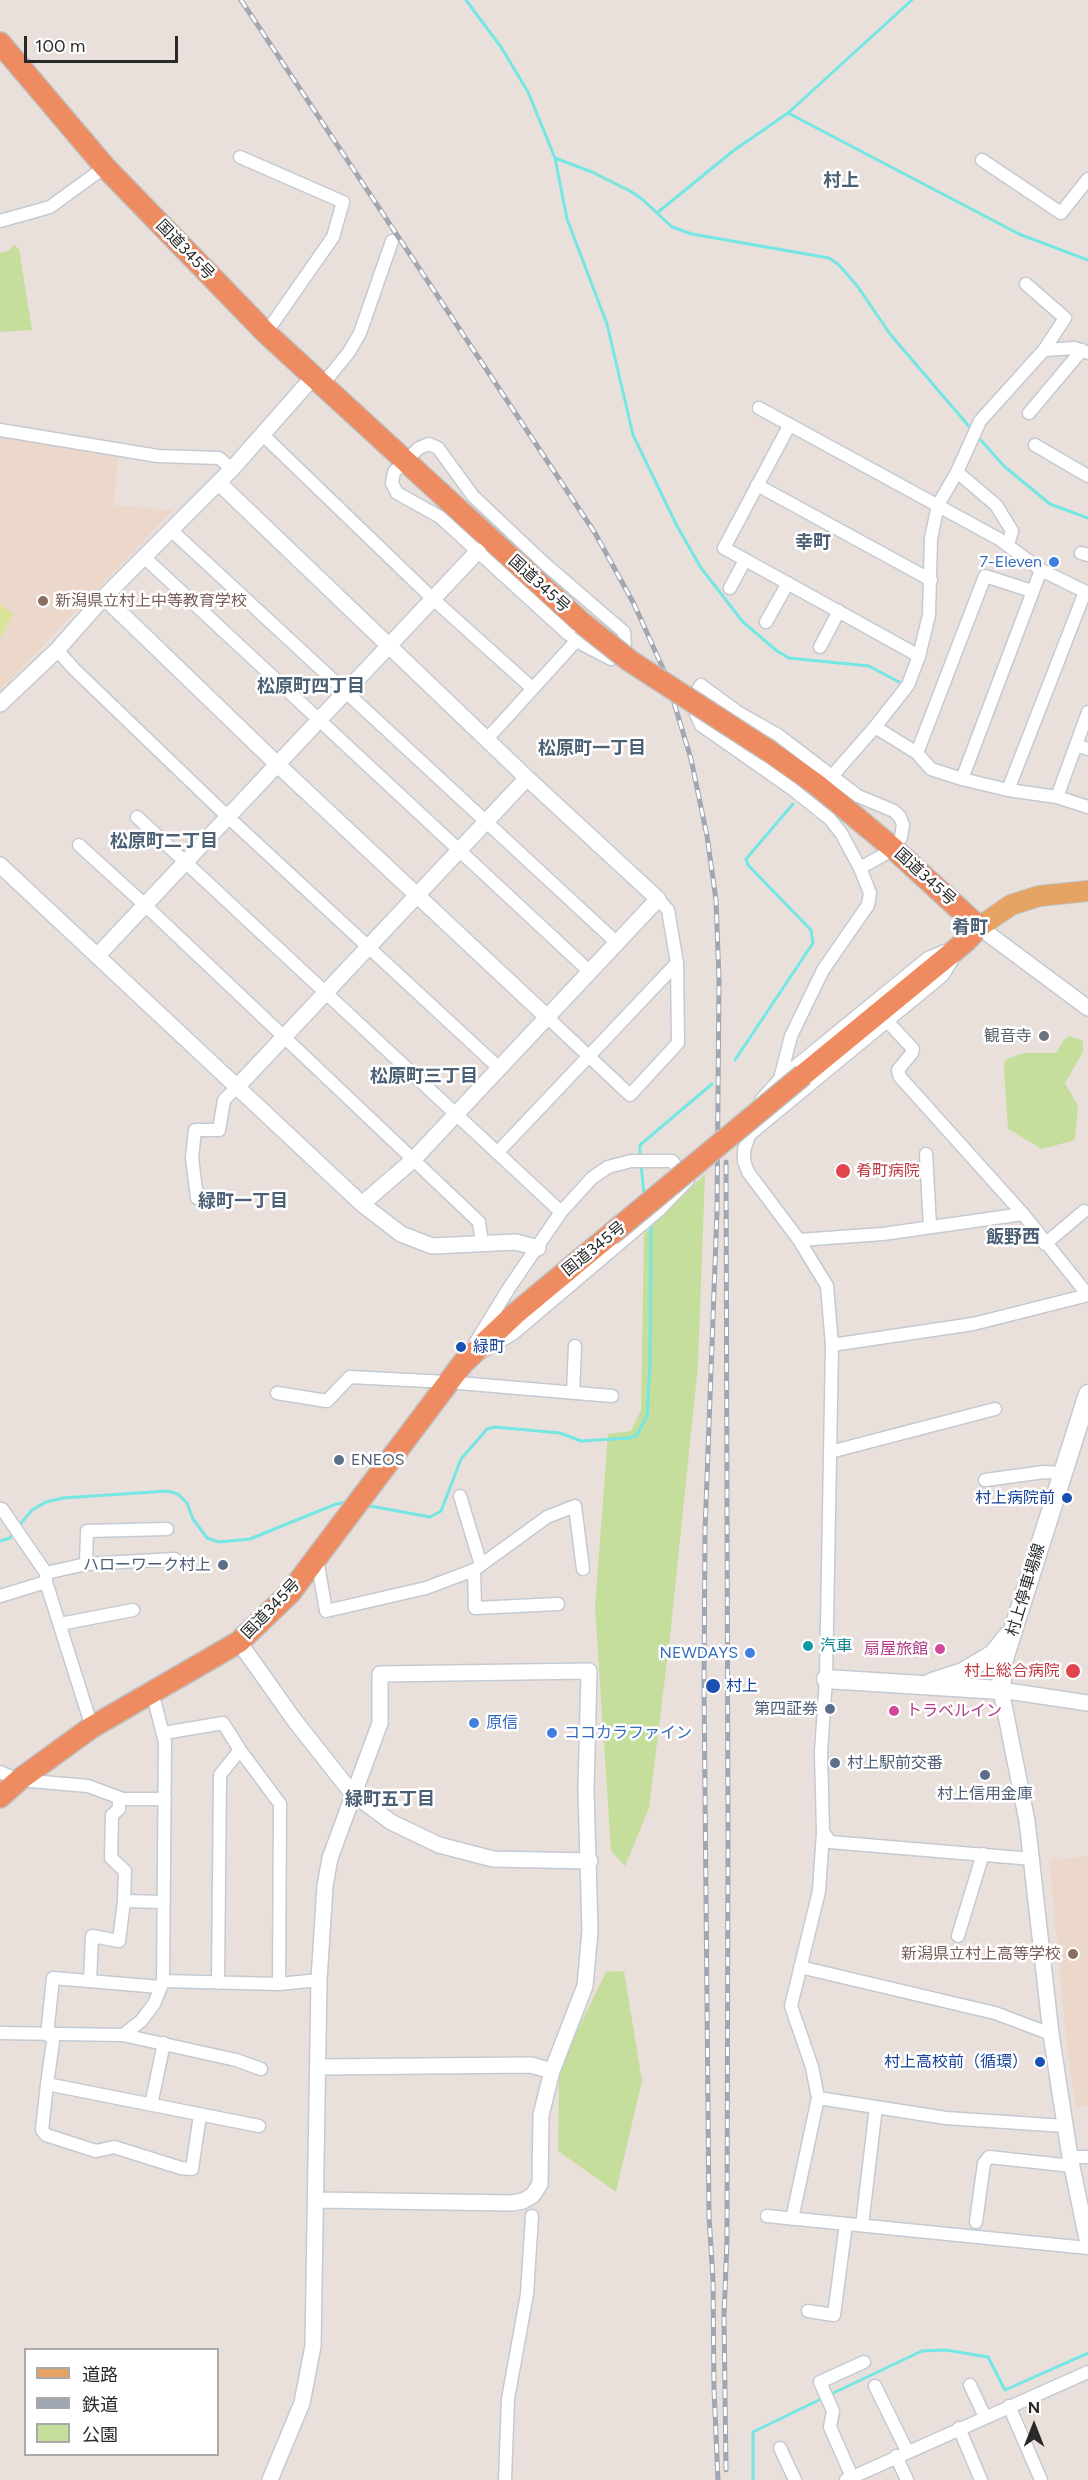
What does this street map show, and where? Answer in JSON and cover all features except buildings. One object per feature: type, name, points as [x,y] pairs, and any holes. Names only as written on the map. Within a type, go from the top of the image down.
[{"type":"highway","name":"国道345号","points":[[0,43],[105,167],[266,333],[404,461],[579,632],[630,661],[769,751],[817,785],[894,849],[972,935],[515,1314],[463,1363],[290,1593],[239,1642],[9,1776],[0,1797]]},
{"type":"main road","points":[[972,935],[1011,905],[1039,896],[1088,891]]},
{"type":"main road","name":"村上停車場線","points":[[1001,1690],[1004,1662],[1088,1394]]},
{"type":"main road","points":[[921,1685],[963,1672],[993,1654],[1015,1626]]},
{"type":"main road","points":[[826,1679],[1001,1690]]},
{"type":"street","points":[[240,157],[343,202],[333,237],[266,333]]},
{"type":"street","points":[[982,160],[1061,213],[1088,179]]},
{"type":"street","points":[[0,221],[50,207],[105,167]]},
{"type":"street","points":[[0,704],[57,650],[104,597],[219,483],[262,435],[349,352],[360,333],[392,241]]},
{"type":"street","points":[[832,776],[908,685],[919,656],[929,615],[931,538],[938,505],[957,472],[980,421],[1044,350],[1065,318],[1026,284]]},
{"type":"street","points":[[1029,413],[1085,352],[1075,348],[1044,350]]},
{"type":"street","points":[[759,408],[1008,545],[1041,570],[1087,592],[1008,789]]},
{"type":"street","points":[[789,426],[724,548],[919,656]]},
{"type":"street","points":[[0,430],[158,456],[219,458],[232,469]]},
{"type":"street","points":[[262,435],[433,599],[532,688]]},
{"type":"street","points":[[429,444],[438,448],[473,496],[545,564],[624,633],[625,646],[615,658],[611,659],[478,552],[440,517],[397,493],[392,478],[394,472],[424,445],[429,444]]},
{"type":"street","points":[[1035,444],[1088,476]]},
{"type":"street","points":[[957,472],[996,505],[1012,531],[1008,545]]},
{"type":"street","points":[[104,597],[630,1095],[678,1043],[677,963],[668,910],[658,898],[527,778],[219,483]]},
{"type":"street","points":[[757,485],[931,580]]},
{"type":"street","points":[[171,531],[616,942]]},
{"type":"street","points":[[98,955],[478,552]]},
{"type":"street","points":[[144,557],[589,972]]},
{"type":"street","points":[[730,588],[745,560]]},
{"type":"street","points":[[962,779],[1041,570]]},
{"type":"street","points":[[917,753],[985,576],[1032,591]]},
{"type":"street","points":[[766,622],[788,583]]},
{"type":"street","points":[[820,647],[839,611]]},
{"type":"street","points":[[487,739],[579,632]]},
{"type":"street","points":[[57,650],[228,816],[499,1068]]},
{"type":"street","points":[[780,1080],[791,1036],[823,970],[869,903],[870,893],[860,868],[841,833],[830,819],[766,770],[701,725],[696,714],[697,692],[701,685],[739,713],[778,735],[858,796],[894,811],[900,817],[903,825],[901,837],[894,849],[860,868]]},
{"type":"street","points":[[1057,797],[1082,747],[1088,712]]},
{"type":"street","points":[[875,727],[917,753],[931,769],[962,779],[1057,797],[1088,807]]},
{"type":"street","points":[[196,1198],[192,1158],[195,1130],[219,1130],[224,1100],[527,778]]},
{"type":"street","points":[[137,817],[561,1212]]},
{"type":"street","points":[[79,845],[479,1222],[482,1243]]},
{"type":"street","points":[[0,865],[363,1204],[401,1234],[432,1246],[516,1242],[538,1248]]},
{"type":"street","points":[[363,1204],[413,1160],[658,898]]},
{"type":"street","points":[[972,935],[1088,1008]]},
{"type":"street","points":[[749,1135],[943,975],[972,935]]},
{"type":"street","points":[[792,2219],[818,2098],[812,2067],[791,2006],[819,1891],[823,1832],[821,1752],[826,1679],[832,1345],[828,1286],[799,1240],[748,1172],[744,1161],[744,1150],[763,1096],[928,958],[972,935]]},
{"type":"street","points":[[497,1153],[677,963]]},
{"type":"street","points":[[832,1345],[973,1324],[1088,1295],[1023,1214],[900,1077],[898,1070],[912,1053],[913,1048],[887,1021]]},
{"type":"street","points":[[926,1154],[930,1226]]},
{"type":"street","points":[[631,1161],[672,1161],[688,1180],[658,1211],[514,1333],[463,1363],[509,1288],[561,1212],[592,1178],[608,1167],[631,1161]]},
{"type":"street","points":[[1045,1244],[1084,1211]]},
{"type":"street","points":[[799,1240],[883,1234],[1023,1214]]},
{"type":"street","points":[[573,1393],[575,1346]]},
{"type":"street","points":[[277,1393],[327,1401],[350,1377],[447,1382],[612,1396]]},
{"type":"street","points":[[830,1452],[995,1409]]},
{"type":"street","points":[[985,1480],[1044,1472],[1063,1473]]},
{"type":"street","points":[[460,1496],[477,1568],[475,1608],[558,1604]]},
{"type":"street","points":[[317,1559],[326,1611],[426,1588],[477,1568],[547,1516],[575,1506],[583,1569]]},
{"type":"street","points":[[0,1509],[46,1577],[92,1726]]},
{"type":"street","points":[[86,1564],[87,1531],[167,1529]]},
{"type":"street","points":[[0,1596],[86,1564],[175,1559]]},
{"type":"street","points":[[60,1624],[132,1610]]},
{"type":"street","points":[[239,1642],[295,1721],[352,1793],[399,1826],[439,1845],[493,1859],[590,1861]]},
{"type":"street","points":[[270,2480],[302,2403],[313,2346],[319,1980],[325,1886],[330,1858],[352,1793],[370,1755],[380,1723],[380,1674],[589,1671],[586,1791],[590,1861],[590,1930],[585,1986],[552,2070],[542,2115],[540,2184],[533,2195],[512,2204],[317,2200]]},
{"type":"street","points":[[767,2216],[1088,2246],[1082,2190],[1071,2161],[1051,2034],[1033,1859],[1001,1690],[1088,1703]]},
{"type":"street","points":[[123,2035],[141,2021],[154,2004],[162,1984],[164,1733],[152,1692]]},
{"type":"street","points":[[164,1733],[224,1723],[240,1750],[280,1804],[279,1984]]},
{"type":"street","points":[[218,1983],[220,1775],[240,1750]]},
{"type":"street","points":[[9,1776],[88,1786],[119,1798],[165,1799]]},
{"type":"street","points":[[90,1981],[92,1936],[119,1941],[125,1871],[111,1858],[112,1815],[119,1809],[119,1798]]},
{"type":"street","points":[[823,1832],[830,1842],[1033,1859]]},
{"type":"street","points":[[958,1936],[983,1854]]},
{"type":"street","points":[[124,1901],[164,1902]]},
{"type":"street","points":[[801,1967],[995,2013],[1051,2034]]},
{"type":"street","points":[[200,2115],[192,2169],[181,2168],[114,2147],[96,2151],[46,2135],[42,2130],[51,2035],[53,1978],[162,1984],[279,1984],[319,1980]]},
{"type":"street","points":[[0,2033],[123,2035],[236,2060],[261,2069]]},
{"type":"street","points":[[151,2105],[164,2043]]},
{"type":"street","points":[[319,2067],[531,2065],[552,2070]]},
{"type":"street","points":[[47,2084],[259,2126]]},
{"type":"street","points":[[818,2098],[946,2118],[1065,2126]]},
{"type":"street","points":[[862,2226],[876,2107]]},
{"type":"street","points":[[976,2222],[984,2163],[990,2157],[1071,2161],[1088,2157]]},
{"type":"street","points":[[505,2480],[508,2399],[527,2294],[532,2216]]},
{"type":"street","points":[[808,2311],[834,2315],[846,2224]]},
{"type":"street","points":[[864,2362],[820,2382],[833,2411],[830,2427],[849,2478],[1088,2372]]},
{"type":"street","points":[[970,2385],[985,2417]]},
{"type":"street","points":[[875,2386],[902,2454],[907,2480]]},
{"type":"street","points":[[1009,2406],[1041,2480]]},
{"type":"street","points":[[959,2428],[981,2480]]},
{"type":"street","points":[[780,2448],[795,2480]]},
{"type":"shaded area","name":"新潟県立村上中等教育学校","points":[[0,433],[119,451],[114,505],[173,510],[0,691]]},
{"type":"shaded area","name":"新潟県立村上高等学校","points":[[1088,1856],[1088,2105],[1076,2107],[1067,2047],[1049,1860]]},
{"type":"green space","points":[[14,245],[19,249],[32,330],[0,332],[0,253],[8,251]]},
{"type":"green space","points":[[0,604],[13,614],[0,639]]},
{"type":"green space","points":[[1070,1036],[1083,1041],[1083,1052],[1065,1083],[1078,1106],[1075,1140],[1042,1149],[1008,1129],[1005,1060],[1023,1053],[1056,1053],[1064,1040]]},
{"type":"green space","points":[[705,1174],[698,1365],[670,1637],[649,1808],[625,1866],[611,1851],[595,1607],[608,1434],[631,1431],[641,1410],[644,1234]]},
{"type":"green space","points":[[624,1971],[642,2081],[616,2192],[558,2151],[559,2067],[606,1972]]},
{"type":"waterway","points":[[466,0],[501,47],[528,92],[555,158],[567,219],[607,324],[633,435],[676,524],[701,568],[743,622],[777,651],[789,658],[869,666],[899,682]]},
{"type":"waterway","points":[[657,213],[733,151],[788,113],[912,0]]},
{"type":"waterway","points":[[788,113],[1019,234],[1088,260]]},
{"type":"waterway","points":[[555,158],[592,172],[630,191],[672,227],[692,234],[829,258],[839,265],[858,287],[890,334],[973,431]]},
{"type":"waterway","points":[[977,436],[1005,467],[1050,504],[1088,518]]},
{"type":"waterway","points":[[735,1060],[813,943],[811,930],[748,865],[746,859],[793,804]]},
{"type":"waterway","points":[[640,1159],[640,1145],[712,1084]]},
{"type":"waterway","points":[[641,1165],[644,1194]]},
{"type":"waterway","points":[[365,1505],[430,1517],[441,1511],[461,1459],[487,1429],[495,1427],[560,1433],[581,1441],[630,1438],[637,1435],[647,1416],[650,1365],[651,1221]]},
{"type":"waterway","points":[[17,1528],[32,1510],[46,1502],[63,1498],[168,1491],[178,1494],[187,1503],[193,1519],[207,1538],[219,1542],[250,1539],[336,1504],[347,1502]]},
{"type":"waterway","points":[[0,1541],[10,1538],[13,1533]]},
{"type":"waterway","points":[[829,2395],[922,2351],[946,2350],[988,2357],[1005,2390],[1088,2353]]},
{"type":"waterway","points":[[753,2480],[753,2432],[823,2398]]},
{"type":"railway","points":[[241,0],[595,533],[634,604],[665,673],[691,759],[707,836],[716,900],[719,979],[717,1211],[705,1531],[704,1685],[709,2216],[713,2280],[718,2480]]},
{"type":"railway","points":[[726,1162],[728,1833],[727,2240],[724,2316],[726,2470]]},
{"type":"place","name":"7-Eleven","points":[[1054,562]]},
{"type":"place","name":"新潟県立村上中等教育学校","points":[[43,601]]},
{"type":"place","name":"観音寺","points":[[1044,1036]]},
{"type":"place","name":"肴町病院","points":[[843,1171]]},
{"type":"place","name":"緑町","points":[[461,1347]]},
{"type":"place","name":"ENEOS","points":[[339,1460]]},
{"type":"place","name":"村上病院前","points":[[1067,1498]]},
{"type":"place","name":"ハローワーク村上","points":[[223,1565]]},
{"type":"place","name":"汽車","points":[[808,1646]]},
{"type":"place","name":"扇屋旅館","points":[[940,1649]]},
{"type":"place","name":"NEWDAYS","points":[[750,1653]]},
{"type":"place","name":"村上総合病院","points":[[1073,1671]]},
{"type":"place","name":"村上","points":[[713,1686]]},
{"type":"place","name":"第四証券","points":[[830,1709]]},
{"type":"place","name":"トラベルイン","points":[[894,1711]]},
{"type":"place","name":"原信","points":[[474,1723]]},
{"type":"place","name":"ココカラファイン","points":[[552,1733]]},
{"type":"place","name":"村上駅前交番","points":[[835,1763]]},
{"type":"place","name":"村上信用金庫","points":[[985,1775]]},
{"type":"place","name":"新潟県立村上高等学校","points":[[1073,1954]]},
{"type":"place","name":"村上高校前（循環）","points":[[1040,2062]]},
{"type":"district","name":"村上","points":[[841,181]]},
{"type":"district","name":"幸町","points":[[813,543]]},
{"type":"district","name":"松原町四丁目","points":[[311,687]]},
{"type":"district","name":"松原町一丁目","points":[[592,749]]},
{"type":"district","name":"松原町二丁目","points":[[164,842]]},
{"type":"district","name":"肴町","points":[[970,928]]},
{"type":"district","name":"松原町三丁目","points":[[424,1077]]},
{"type":"district","name":"緑町一丁目","points":[[243,1202]]},
{"type":"district","name":"飯野西","points":[[1013,1238]]},
{"type":"district","name":"緑町五丁目","points":[[390,1800]]}]
